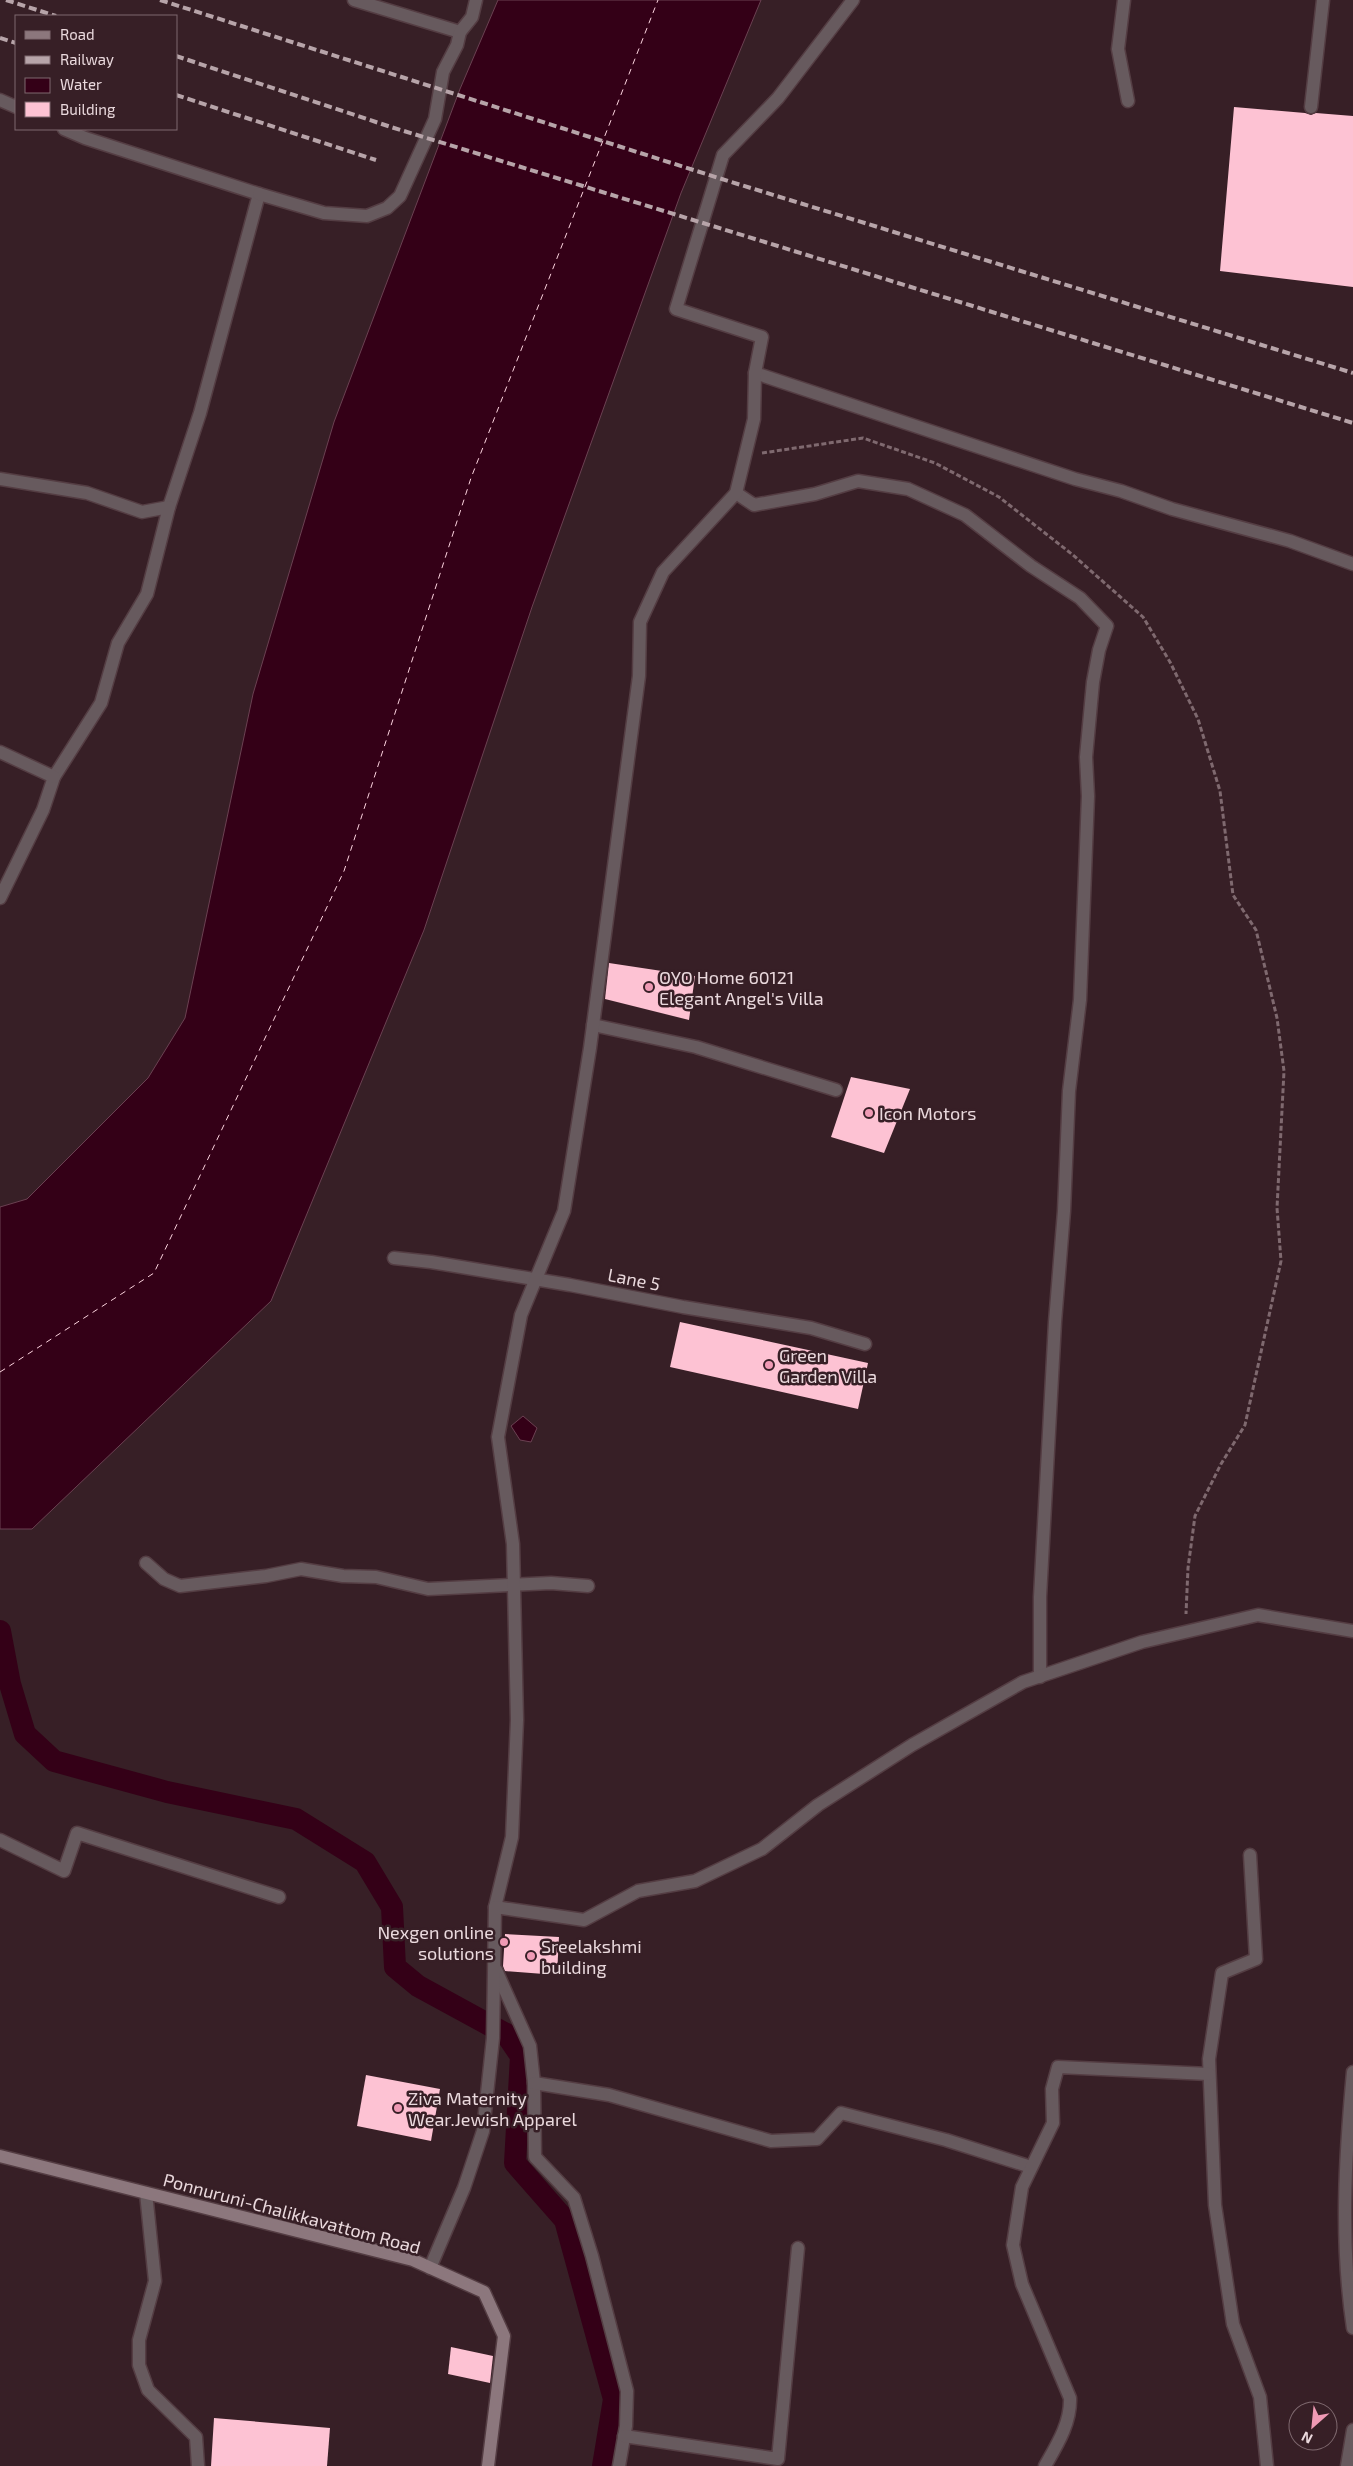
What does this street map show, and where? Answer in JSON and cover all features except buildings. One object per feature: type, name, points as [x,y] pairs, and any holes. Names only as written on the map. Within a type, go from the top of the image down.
[{"type":"street","points":[[354,0],[460,32]]},
{"type":"street","points":[[66,130],[85,138],[324,213],[367,216],[387,208],[400,196],[435,119],[443,72],[457,45],[460,32],[472,16],[476,0]]},
{"type":"street","points":[[430,2268],[464,2188],[483,2132],[493,2038],[495,1907],[512,1838],[516,1720],[513,1544],[498,1437],[521,1315],[564,1211],[593,1025],[639,676],[640,622],[663,572],[736,493],[754,419],[755,373],[762,337],[676,309],[723,155],[778,98],[853,0]]},
{"type":"street","points":[[1124,0],[1118,49],[1128,102]]},
{"type":"street","points":[[1311,107],[1323,0]]},
{"type":"street","points":[[0,100],[15,107]]},
{"type":"street","points":[[0,898],[43,810],[54,778],[101,703],[118,643],[146,594],[169,507],[200,413],[259,194]]},
{"type":"street","points":[[755,373],[1075,479],[1122,491],[1172,509],[1290,541],[1353,564]]},
{"type":"street","points":[[0,479],[87,493],[142,512],[169,507]]},
{"type":"street","points":[[736,493],[754,505],[815,494],[858,481],[908,489],[966,515],[1031,566],[1080,598],[1107,626],[1099,650],[1093,682],[1086,757],[1088,796],[1080,1000],[1069,1091],[1064,1211],[1054,1332],[1040,1605],[1040,1677]]},
{"type":"street","points":[[0,752],[54,778]]},
{"type":"street","points":[[593,1025],[696,1047],[836,1090]]},
{"type":"street","name":"Lane 5","points":[[394,1258],[431,1262],[811,1328],[865,1344]]},
{"type":"street","points":[[146,1563],[164,1579],[180,1586],[266,1576],[301,1569],[343,1576],[376,1577],[428,1589],[551,1583],[588,1586]]},
{"type":"street","points":[[495,1907],[584,1920],[638,1891],[695,1881],[762,1849],[818,1805],[912,1745],[1023,1682],[1142,1642],[1258,1615],[1353,1631]]},
{"type":"street","points":[[0,1840],[64,1871],[78,1833],[279,1897]]},
{"type":"street","points":[[1250,1855],[1256,1959],[1222,1973],[1209,2059],[1215,2205],[1233,2324],[1260,2398],[1267,2466]]},
{"type":"street","points":[[494,1967],[530,2046],[534,2084],[535,2157],[574,2198],[627,2392],[624,2436],[619,2466]]},
{"type":"street","points":[[1045,2466],[1071,2412],[1066,2385],[1022,2284],[1015,2260],[1013,2244],[1022,2187],[1053,2123],[1052,2089],[1058,2067],[1210,2074]]},
{"type":"street","points":[[1353,2072],[1344,2221],[1347,2289],[1353,2328]]},
{"type":"street","points":[[534,2084],[609,2095],[771,2141],[817,2139],[842,2113],[946,2140],[1031,2167]]},
{"type":"street","name":"Ponnuruni-Chalikkavattom Road","points":[[0,2156],[413,2260],[484,2292],[504,2336],[488,2466]]},
{"type":"street","points":[[146,2193],[154,2281],[139,2340],[139,2365],[148,2390],[196,2437],[198,2466]]},
{"type":"street","points":[[624,2436],[778,2459],[798,2248]]},
{"type":"street","points":[[1347,2466],[1353,2430]]},
{"type":"path","points":[[744,457],[863,438],[935,462],[999,497],[1073,555],[1143,616],[1170,662],[1198,719],[1220,791],[1233,895],[1256,930],[1277,1018],[1284,1071],[1277,1208],[1281,1261],[1245,1425],[1220,1464],[1195,1516],[1188,1568],[1185,1632]]},
{"type":"water","points":[[498,0],[761,0],[681,193],[532,607],[424,930],[271,1301],[32,1529],[0,1529],[0,1207],[27,1199],[148,1078],[185,1018],[253,694],[334,422],[460,89]]},
{"type":"water","points":[[523,1416],[537,1428],[531,1442],[520,1440],[511,1426]]},
{"type":"waterway","points":[[0,1631],[10,1684],[25,1734],[54,1761],[167,1792],[296,1819],[365,1862],[392,1907],[395,1967],[418,1986],[506,2034],[521,2056],[515,2163],[565,2220],[614,2399],[603,2466]]},
{"type":"ferry route","points":[[0,1372],[154,1273],[344,871],[471,478],[658,0]]},
{"type":"railway","points":[[6,0],[53,15]]},
{"type":"railway","points":[[160,0],[728,181],[1353,373]]},
{"type":"railway","points":[[0,38],[15,43]]},
{"type":"railway","points":[[178,57],[391,127],[1353,423]]},
{"type":"railway","points":[[178,96],[376,160]]},
{"type":"place","name":"OYO Home 60121 Elegant Angel's Villa","points":[[649,987]]},
{"type":"place","name":"Icon Motors","points":[[869,1113]]},
{"type":"place","name":"Green Garden Villa","points":[[769,1365]]},
{"type":"place","name":"Nexgen online solutions","points":[[504,1942]]},
{"type":"place","name":"Sreelakshmi building","points":[[531,1956]]},
{"type":"place","name":"Ziva Maternity Wear.Jewish Apparel","points":[[398,2108]]}]
